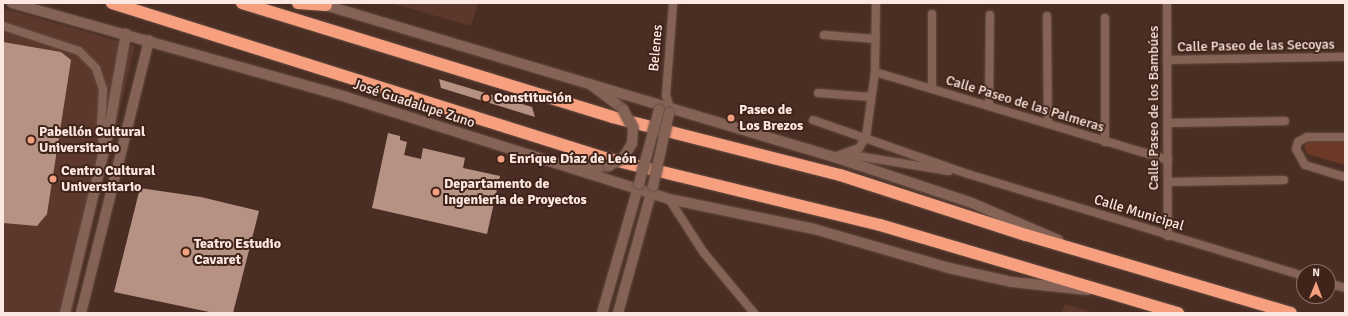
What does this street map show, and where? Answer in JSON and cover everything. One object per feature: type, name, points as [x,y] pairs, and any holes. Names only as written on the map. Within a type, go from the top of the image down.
[{"type":"highway","points":[[112,3],[600,158],[880,225],[1178,313]]},
{"type":"highway","points":[[242,3],[612,117],[840,175],[1084,252],[1291,313]]},
{"type":"highway","points":[[298,3],[322,4]]},
{"type":"main road","name":"José Guadalupe Zuno","points":[[12,3],[149,40],[346,97],[564,167],[652,190],[669,199],[814,229],[949,268],[1012,282],[1102,291]]},
{"type":"main road","points":[[322,4],[585,81],[664,109],[834,157],[972,202],[1084,252]]},
{"type":"main road","points":[[64,313],[104,150],[126,34]]},
{"type":"main road","points":[[81,313],[149,40]]},
{"type":"main road","points":[[564,167],[589,169],[609,166],[624,157],[632,144],[633,128],[623,109],[585,81]]},
{"type":"main road","points":[[602,313],[638,187],[664,109]]},
{"type":"main road","points":[[618,313],[652,190],[664,109]]},
{"type":"street","name":"Belenes","points":[[664,109],[673,3]]},
{"type":"street","points":[[834,157],[859,148],[866,137],[875,72],[876,3]]},
{"type":"street","name":"Calle Paseo de los Bambúes","points":[[1167,3],[1168,236]]},
{"type":"street","points":[[932,14],[932,89]]},
{"type":"street","points":[[989,106],[990,15]]},
{"type":"street","points":[[1047,16],[1048,124]]},
{"type":"street","points":[[1105,18],[1105,142]]},
{"type":"street","points":[[3,26],[79,51],[96,68],[103,89],[100,122],[104,150]]},
{"type":"street","points":[[824,35],[876,39]]},
{"type":"street","name":"Calle Paseo de las Secoyas","points":[[1167,60],[1345,57]]},
{"type":"street","name":"Calle Paseo de las Palmeras","points":[[875,72],[1168,160]]},
{"type":"street","points":[[818,93],[871,98]]},
{"type":"street","name":"Calle Municipal","points":[[813,120],[866,137],[968,174],[1296,274]]},
{"type":"street","points":[[1168,123],[1285,121]]},
{"type":"street","points":[[1345,137],[1307,137],[1298,142],[1296,149],[1304,164],[1345,177]]},
{"type":"street","name":"Calle Municipal","points":[[846,153],[968,174]]},
{"type":"street","points":[[1168,182],[1284,180]]},
{"type":"street","points":[[669,199],[704,253],[754,313]]},
{"type":"shaded area","points":[[391,3],[478,3],[471,26]]},
{"type":"shaded area","name":"Centro Cultural Universitario","points":[[3,8],[135,46],[72,313],[3,313]]},
{"type":"shaded area","points":[[1308,140],[1345,140],[1345,165],[1307,154],[1304,147]]},
{"type":"shaded area","points":[[1065,304],[1095,313],[1062,313]]},
{"type":"building","name":"Pabellón Cultural Universitario","points":[[3,42],[61,52],[71,60],[47,214],[37,226],[3,223]]},
{"type":"building","name":"Constitución","points":[[439,79],[532,107],[535,117],[441,88]]},
{"type":"building","name":"Departamento de Ingenieria de Proyectos","points":[[388,133],[400,136],[400,140],[407,142],[404,155],[421,159],[423,148],[465,158],[463,168],[500,176],[487,234],[372,208]]},
{"type":"building","name":"Teatro Estudio Cavaret","points":[[140,188],[201,197],[259,211],[233,313],[214,313],[114,292]]},
{"type":"place","name":"Constitución","points":[[486,98]]},
{"type":"place","name":"Paseo de Los Brezos","points":[[731,118]]},
{"type":"place","name":"Pabellón Cultural Universitario","points":[[31,140]]},
{"type":"place","name":"Enrique Díaz de León","points":[[501,159]]},
{"type":"place","name":"Centro Cultural Universitario","points":[[53,179]]},
{"type":"place","name":"Departamento de Ingenieria de Proyectos","points":[[436,192]]},
{"type":"place","name":"Teatro Estudio Cavaret","points":[[186,252]]}]
